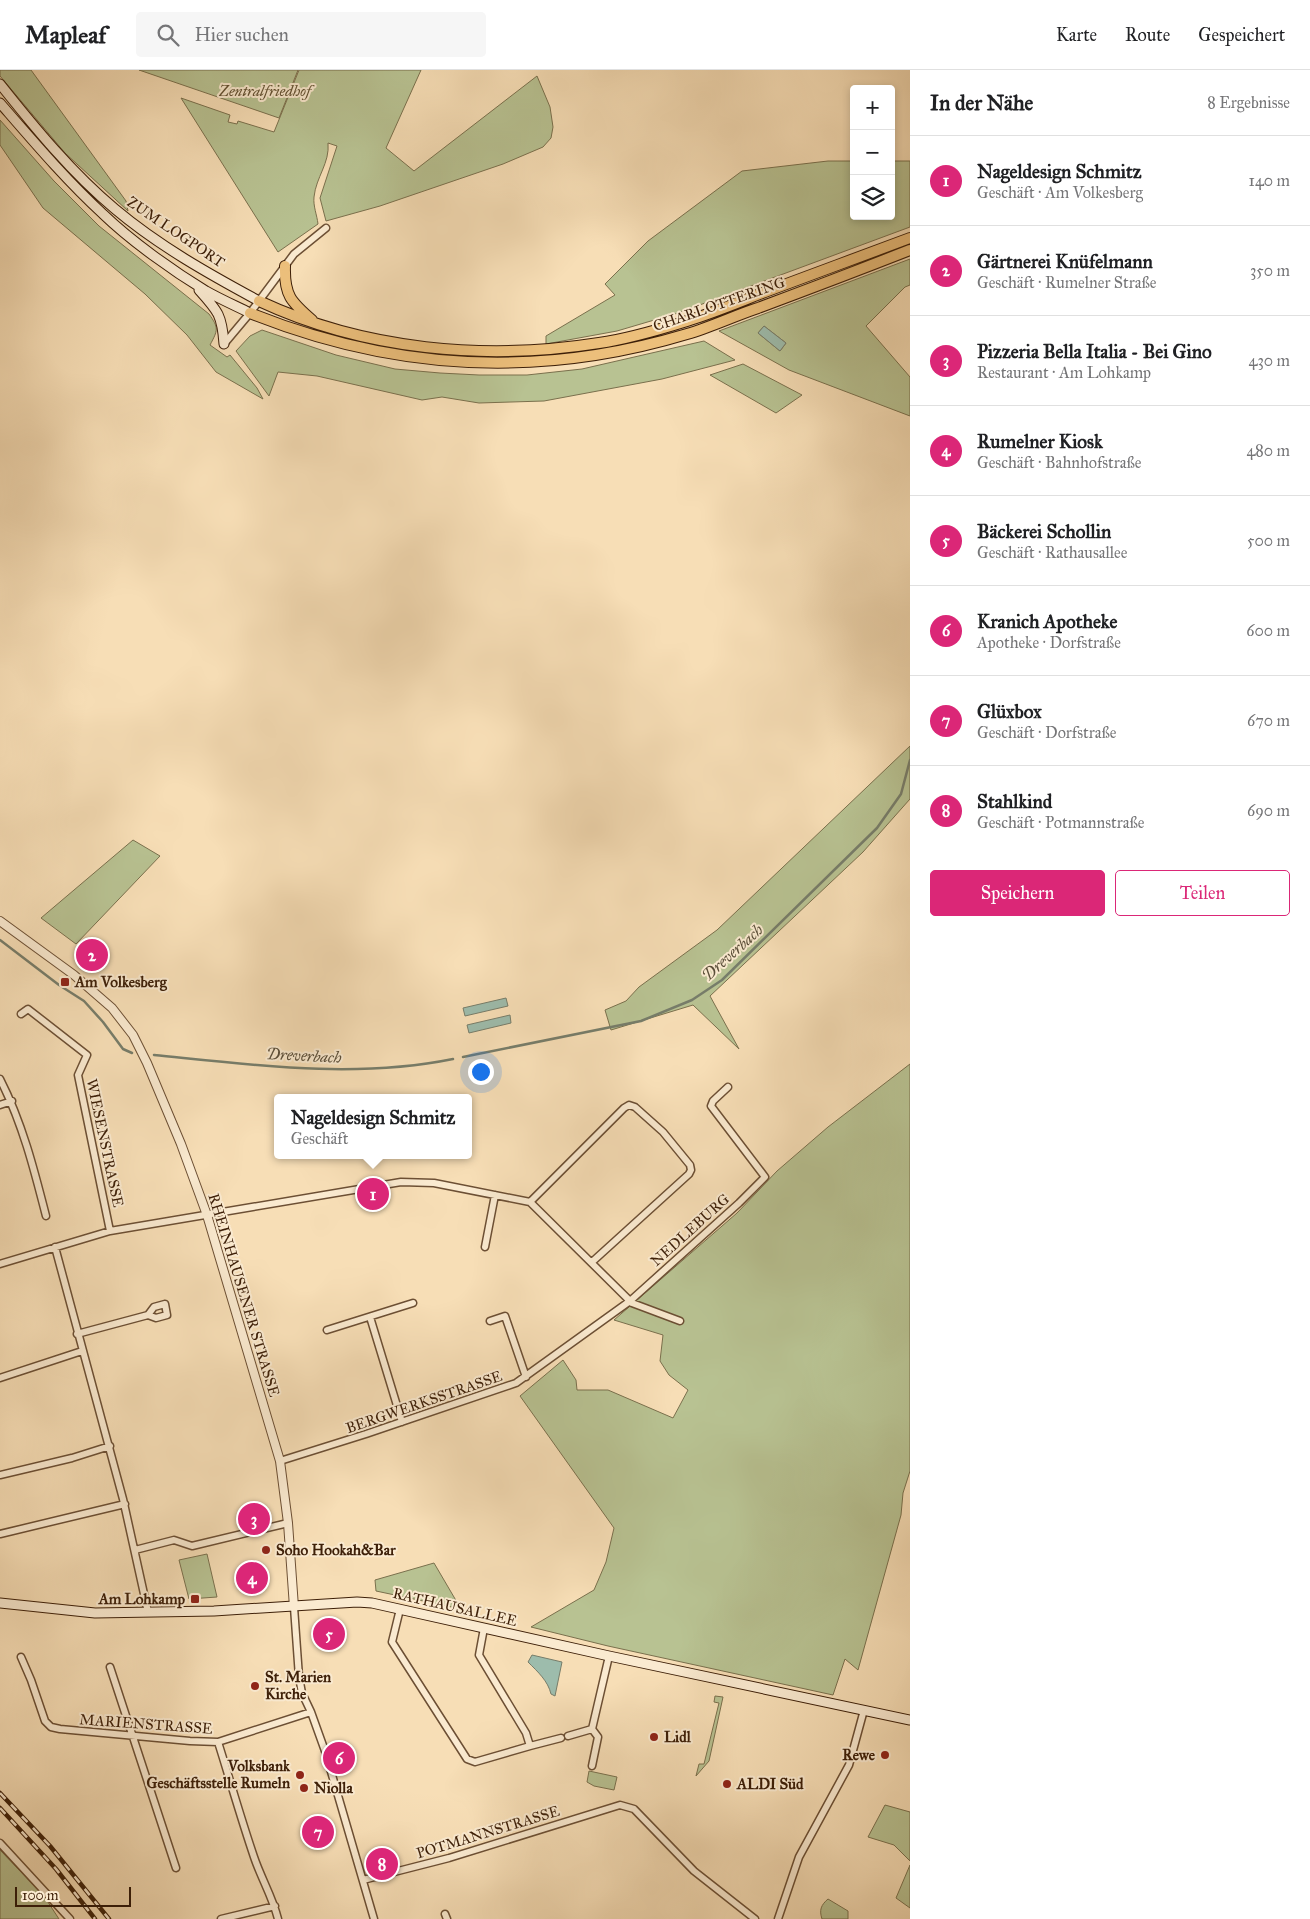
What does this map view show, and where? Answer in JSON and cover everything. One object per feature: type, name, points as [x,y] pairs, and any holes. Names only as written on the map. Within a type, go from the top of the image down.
[{"type":"highway","name":"CHARLOTTERING","points":[[378,340],[460,351],[515,352],[601,343],[689,321],[910,238]]},
{"type":"highway","name":"CHARLOTTERING","points":[[352,347],[385,354],[457,362],[519,363],[603,354],[688,334],[910,250]]},
{"type":"highway","points":[[285,266],[284,284],[288,295],[317,324]]},
{"type":"highway","name":"ZUM LOGPORT","points":[[259,301],[317,324],[378,340]]},
{"type":"highway","name":"ZUM LOGPORT","points":[[250,313],[302,333],[352,347]]},
{"type":"main road","name":"ZUM LOGPORT","points":[[0,84],[30,121],[71,166],[115,209],[150,236],[199,268],[259,301]]},
{"type":"main road","name":"ZUM LOGPORT","points":[[0,102],[63,175],[104,215],[164,263],[207,291],[250,313]]},
{"type":"main road","points":[[188,279],[214,306],[221,318],[224,344]]},
{"type":"main road","name":"RATHAUSALLEE","points":[[0,1603],[95,1613],[214,1611],[357,1602],[372,1603],[910,1720]]},
{"type":"street","points":[[224,344],[294,254],[326,228]]},
{"type":"street","name":"RHEINHAUSENER STRASSE","points":[[0,921],[74,975],[112,1008],[133,1035],[147,1063],[181,1144],[207,1215],[280,1460],[288,1523],[294,1606]]},
{"type":"street","name":"WIESENSTRASSE","points":[[21,1014],[28,1009],[87,1055],[78,1075],[110,1231]]},
{"type":"street","points":[[0,1079],[12,1101],[32,1163],[46,1216]]},
{"type":"street","name":"NEDLEBURG","points":[[526,1377],[630,1301],[766,1177],[711,1106],[713,1101],[728,1087]]},
{"type":"street","points":[[0,1106],[12,1101]]},
{"type":"street","points":[[530,1202],[629,1105],[635,1107],[663,1132],[690,1165],[691,1170],[689,1174],[592,1262]]},
{"type":"street","points":[[0,1264],[110,1231],[401,1182],[434,1183],[530,1202],[630,1301],[680,1321]]},
{"type":"street","points":[[485,1247],[495,1195]]},
{"type":"street","points":[[55,1247],[125,1504],[148,1612]]},
{"type":"street","points":[[326,1330],[413,1302]]},
{"type":"street","points":[[78,1334],[148,1315]]},
{"type":"street","name":"BERGWERKSSTRASSE","points":[[280,1460],[500,1390],[526,1377],[505,1316],[490,1321]]},
{"type":"street","points":[[370,1317],[402,1422]]},
{"type":"street","points":[[0,1378],[82,1351]]},
{"type":"street","points":[[0,1475],[72,1458],[110,1446]]},
{"type":"street","points":[[0,1534],[125,1504]]},
{"type":"street","points":[[135,1550],[174,1540],[192,1546],[288,1523]]},
{"type":"street","points":[[294,1606],[299,1677],[302,1693],[312,1712],[327,1758],[374,1919]]},
{"type":"street","points":[[400,1609],[392,1642],[467,1759],[475,1762],[592,1729]]},
{"type":"street","points":[[484,1628],[479,1656],[526,1733],[530,1746]]},
{"type":"street","points":[[592,1766],[598,1737],[592,1729],[609,1656]]},
{"type":"street","name":"MARIENSTRASSE","points":[[20,1657],[31,1680],[45,1721],[51,1727],[134,1736],[218,1742],[312,1712]]},
{"type":"street","points":[[110,1667],[176,1868]]},
{"type":"street","points":[[778,1919],[800,1857],[849,1765],[864,1710]]},
{"type":"street","points":[[218,1742],[262,1882],[275,1906],[278,1919]]},
{"type":"street","name":"POTMANNSTRASSE","points":[[363,1880],[440,1860],[620,1805],[634,1809],[694,1871],[755,1919]]},
{"type":"street","points":[[0,1843],[70,1919]]},
{"type":"street","points":[[221,1919],[275,1906]]},
{"type":"green space","points":[[0,70],[31,70],[126,201],[128,211],[65,153],[0,76]]},
{"type":"green space","name":"Zentralfriedhof","points":[[139,70],[298,70],[279,118]]},
{"type":"green space","points":[[299,70],[421,70],[386,148],[414,171],[537,76],[550,107],[553,127],[551,138],[543,147],[503,164],[380,206],[326,221],[320,198],[337,146],[328,143],[327,157],[314,197],[318,224],[278,252],[181,98],[230,115],[228,122],[237,124],[238,121],[274,132]]},
{"type":"green space","points":[[0,120],[54,181],[99,226],[209,314],[216,326],[215,336],[210,345],[227,357],[230,355],[257,388],[263,399],[216,372],[187,335],[145,294],[43,208],[0,145]]},
{"type":"green space","points":[[828,161],[850,161],[850,220],[895,220],[895,161],[910,161],[910,227],[678,313],[617,331],[546,344],[546,336],[615,295],[605,284],[648,241],[742,171]]},
{"type":"green space","points":[[910,259],[910,285],[905,287],[866,326],[910,377],[910,416],[789,370],[719,331]],"holes":[[[764,326],[786,343],[780,351],[758,333]]]},
{"type":"green space","points":[[262,330],[336,355],[395,369],[440,373],[527,375],[582,369],[704,341],[735,360],[662,379],[544,401],[479,403],[442,397],[422,400],[317,376],[278,372],[269,396],[236,351],[250,336]]},
{"type":"green space","points":[[743,364],[802,395],[776,413],[710,375]]},
{"type":"green space","points":[[910,746],[910,799],[863,852],[710,996],[739,1049],[693,1005],[611,1030],[605,1010],[626,1001],[639,987],[717,930]]},
{"type":"green space","points":[[133,840],[160,856],[76,944],[41,918]]},
{"type":"green space","points":[[910,1064],[910,1471],[903,1493],[901,1515],[858,1670],[845,1659],[833,1695],[608,1646],[531,1627],[594,1590],[606,1562],[614,1528],[520,1396],[563,1360],[576,1380],[577,1390],[608,1390],[673,1418],[688,1390],[669,1375],[660,1361],[663,1335],[614,1320],[737,1213],[777,1171],[828,1127]]},
{"type":"green space","points":[[207,1554],[217,1597],[189,1599],[179,1560]]},
{"type":"green space","points":[[434,1563],[461,1609],[376,1591],[375,1580]]},
{"type":"green space","points":[[715,1696],[723,1697],[709,1761],[696,1776],[699,1764],[704,1764],[719,1703],[714,1702]]},
{"type":"green space","points":[[589,1771],[617,1777],[614,1790],[594,1786],[587,1782]]},
{"type":"green space","points":[[885,1805],[910,1812],[910,1861],[894,1845],[868,1837]]},
{"type":"green space","points":[[0,1850],[44,1896],[59,1919],[0,1919]]},
{"type":"green space","points":[[910,1865],[910,1908],[896,1898]]},
{"type":"green space","points":[[828,1899],[848,1911],[848,1919],[822,1919],[821,1908]]},
{"type":"shaded area","points":[[764,326],[786,343],[780,351],[758,333]]},
{"type":"shaded area","points":[[506,998],[508,1006],[465,1016],[463,1008]]},
{"type":"shaded area","points":[[510,1015],[511,1023],[469,1033],[467,1025]]},
{"type":"shaded area","points":[[532,1655],[562,1662],[555,1696],[551,1694],[545,1681],[528,1662]]},
{"type":"waterway","name":"Dreverbach","points":[[463,1057],[641,1021],[692,1000],[722,980],[877,828],[901,794],[910,760]]},
{"type":"waterway","name":"Dreverbach","points":[[0,940],[59,985],[84,1001],[103,1022],[123,1049],[132,1053]]},
{"type":"waterway","name":"Dreverbach","points":[[154,1055],[266,1066],[341,1069],[416,1065],[453,1059]]},
{"type":"railway","points":[[0,1793],[50,1846],[109,1919]]},
{"type":"railway","points":[[0,1808],[56,1869],[95,1919]]},
{"type":"place","name":"Gärtnerei Knüfelmann","points":[[92,955]]},
{"type":"place","name":"Am Volkesberg","points":[[65,982]]},
{"type":"place","name":"Nageldesign Schmitz","points":[[373,1194]]},
{"type":"place","name":"Pizzeria Bella Italia - Bei Gino","points":[[254,1519]]},
{"type":"place","name":"Soho Hookah&Bar","points":[[266,1550]]},
{"type":"place","name":"Rumelner Kiosk","points":[[252,1578]]},
{"type":"place","name":"Am Lohkamp","points":[[195,1599]]},
{"type":"place","name":"Bäckerei Schollin","points":[[329,1634]]},
{"type":"place","name":"St. Marien Kirche","points":[[255,1686]]},
{"type":"place","name":"Lidl","points":[[654,1737]]},
{"type":"place","name":"Rewe","points":[[885,1755]]},
{"type":"place","name":"Kranich Apotheke","points":[[339,1758]]},
{"type":"place","name":"Volksbank Geschäftsstelle Rumeln","points":[[300,1775]]},
{"type":"place","name":"ALDI Süd","points":[[727,1784]]},
{"type":"place","name":"Niolla","points":[[304,1788]]},
{"type":"place","name":"Glüxbox","points":[[318,1832]]},
{"type":"place","name":"Stahlkind","points":[[382,1864]]}]
